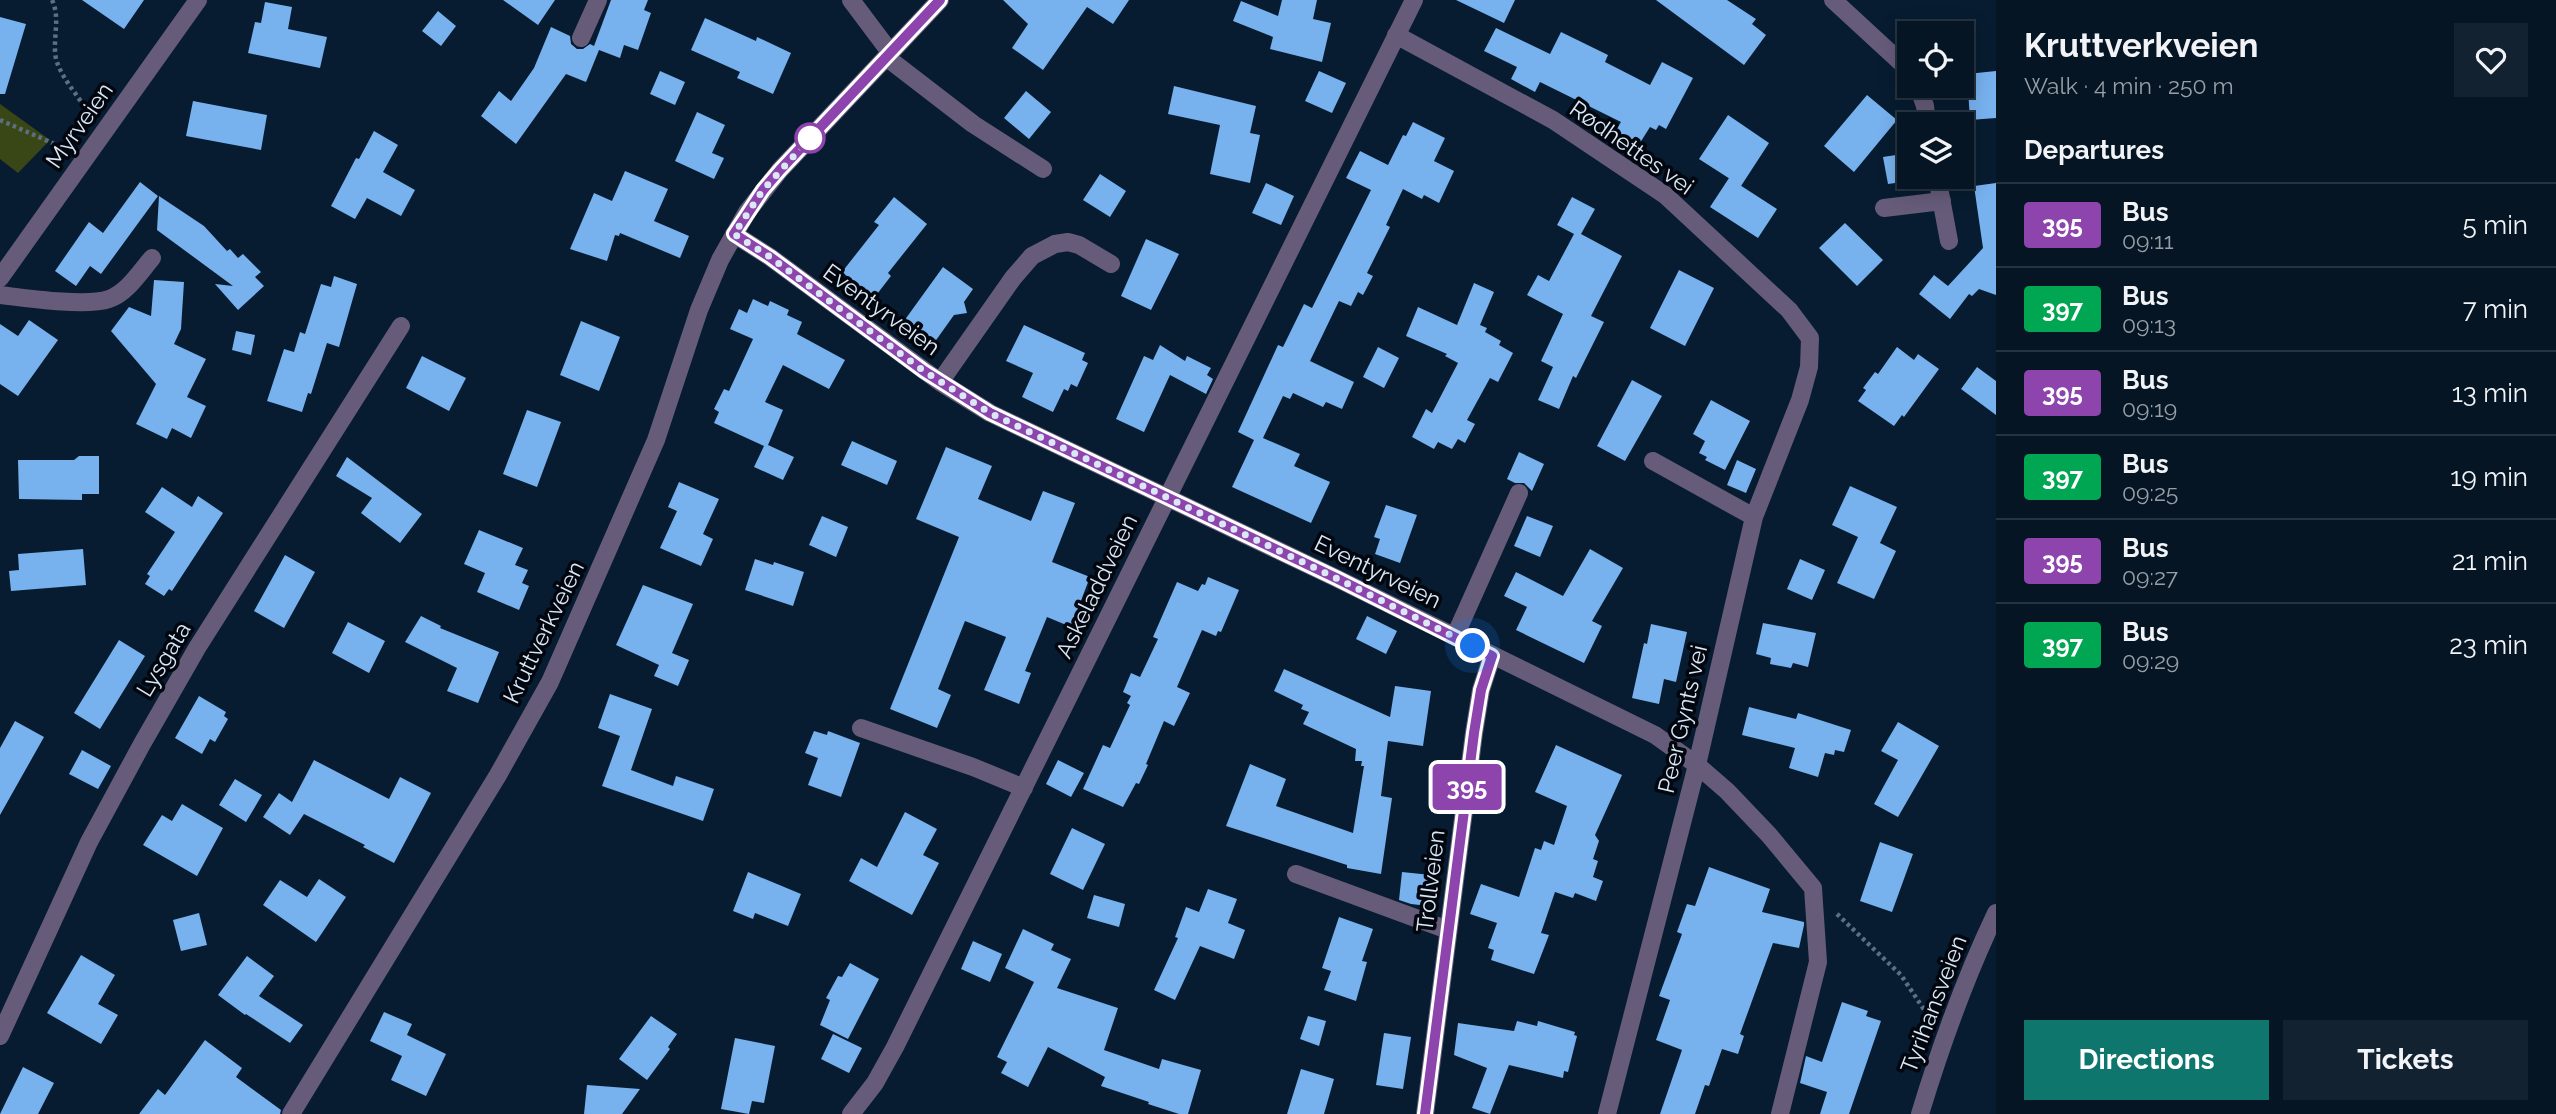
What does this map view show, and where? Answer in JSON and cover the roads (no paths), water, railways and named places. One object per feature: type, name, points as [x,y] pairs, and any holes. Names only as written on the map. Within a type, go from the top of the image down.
[{"type":"street","name":"Myrveien","points":[[0,278],[198,0]]},
{"type":"street","points":[[581,38],[598,0]]},
{"type":"street","points":[[851,0],[888,55],[973,124],[1043,169]]},
{"type":"street","name":"Kruttverkveien","points":[[297,1113],[498,775],[550,682],[641,476],[709,286],[734,234],[771,180],[940,0]]},
{"type":"street","name":"Askeladdveien","points":[[851,1114],[875,1083],[895,1047],[1414,0]]},
{"type":"street","points":[[1833,0],[1897,59]]},
{"type":"street","name":"Rødhettes vei","points":[[1396,35],[1553,121],[1665,195],[1789,310],[1810,338]]},
{"type":"street","points":[[1940,189],[1949,241]]},
{"type":"street","points":[[1884,208],[1942,201]]},
{"type":"street","name":"Eventyrveien","points":[[734,234],[770,257],[940,382],[990,413],[1655,735],[1697,765],[1727,791],[1769,835],[1813,888],[1818,962],[1780,1114]]},
{"type":"street","points":[[940,382],[1013,278],[1032,256],[1044,248],[1068,242],[1079,244],[1111,264]]},
{"type":"street","points":[[0,295],[64,301],[109,299],[122,292],[152,258]]},
{"type":"street","name":"Lysgata","points":[[0,1036],[89,842],[142,744],[197,648],[401,326]]},
{"type":"street","name":"Peer Gynts vei","points":[[1607,1114],[1697,765],[1754,517],[1800,400],[1809,367],[1810,338]]},
{"type":"street","points":[[1653,461],[1754,517]]},
{"type":"street","points":[[1455,636],[1519,494]]},
{"type":"street","name":"Trollveien","points":[[1425,1114],[1476,720],[1481,690],[1492,656]]},
{"type":"street","points":[[861,728],[973,766],[1024,788]]},
{"type":"street","points":[[1296,874],[1448,930]]},
{"type":"street","name":"Tyrihansveien","points":[[1920,1114],[1944,1036],[1973,961],[1996,913]]}]
